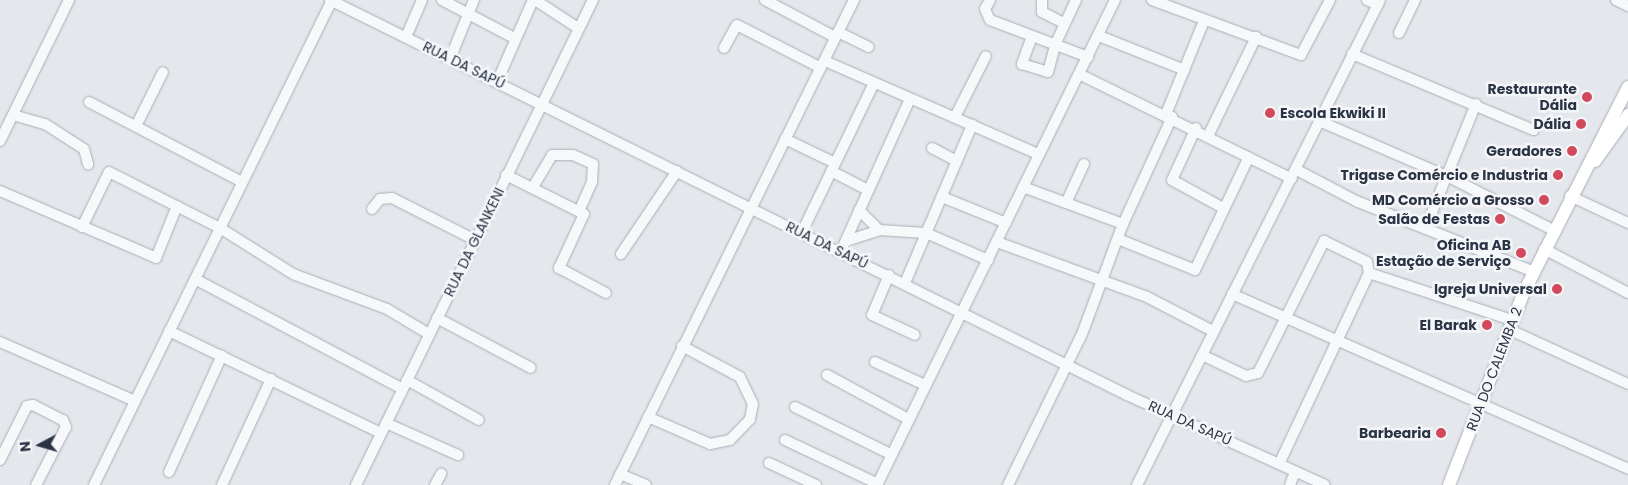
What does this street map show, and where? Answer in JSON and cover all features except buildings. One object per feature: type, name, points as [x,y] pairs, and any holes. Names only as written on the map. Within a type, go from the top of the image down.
[{"type":"main road","name":"RUA DO CALEMBA 2","points":[[1449,485],[1478,404],[1510,325],[1553,230],[1628,87]]},
{"type":"main road","name":"RUA DO CALEMBA 2","points":[[1583,174],[1628,115]]},
{"type":"street","points":[[0,141],[69,0]]},
{"type":"street","points":[[94,485],[331,0]]},
{"type":"street","name":"RUA DA SAPÚ","points":[[331,0],[1172,415],[1325,485]]},
{"type":"street","points":[[406,36],[422,0]]},
{"type":"street","points":[[442,0],[469,12],[514,38]]},
{"type":"street","points":[[450,59],[474,0]]},
{"type":"street","points":[[497,82],[514,38],[534,0],[578,28]]},
{"type":"street","name":"RUA DA GLANKENI","points":[[356,485],[506,174],[593,0]]},
{"type":"street","points":[[765,0],[869,47]]},
{"type":"street","points":[[615,485],[854,0]]},
{"type":"street","points":[[990,0],[985,9],[990,20],[1030,39],[1088,57]]},
{"type":"street","points":[[1042,0],[1042,12],[1064,23]]},
{"type":"street","points":[[1030,39],[1022,64],[1045,72],[1054,45],[1076,0]]},
{"type":"street","points":[[785,440],[877,485],[1115,0]]},
{"type":"street","points":[[1152,0],[1204,22],[1256,37],[1301,55],[1330,0]]},
{"type":"street","points":[[1137,485],[1379,2],[1367,0]]},
{"type":"street","points":[[1399,32],[1415,0]]},
{"type":"street","points":[[1616,0],[1628,6]]},
{"type":"street","points":[[1008,485],[1068,363],[1103,281],[1123,224],[1169,115],[1204,22]]},
{"type":"street","points":[[724,48],[737,25],[823,64],[874,83],[1038,154]]},
{"type":"street","points":[[1099,36],[1185,70]]},
{"type":"street","points":[[1209,134],[1256,37]]},
{"type":"street","points":[[1352,54],[1476,104],[1534,130]]},
{"type":"street","points":[[955,117],[986,56]]},
{"type":"street","points":[[136,126],[163,72]]},
{"type":"street","points":[[1079,74],[1209,134],[1249,156],[1534,272]]},
{"type":"street","points":[[802,232],[874,83]]},
{"type":"street","points":[[841,251],[910,99]]},
{"type":"street","points":[[88,102],[242,182]]},
{"type":"street","points":[[1426,227],[1476,104]]},
{"type":"street","points":[[13,115],[45,124],[84,149],[88,164]]},
{"type":"street","points":[[1319,121],[1447,176],[1553,230]]},
{"type":"street","points":[[905,283],[942,197],[955,160],[972,125]]},
{"type":"street","points":[[1196,128],[1172,180],[1223,208]]},
{"type":"street","points":[[785,139],[868,190]]},
{"type":"street","points":[[932,148],[955,160]]},
{"type":"street","points":[[533,187],[552,155],[573,155],[593,164],[592,182],[579,210]]},
{"type":"street","points":[[1118,239],[1195,270],[1249,156]]},
{"type":"street","points":[[1066,202],[1084,164]]},
{"type":"street","points":[[621,254],[677,171]]},
{"type":"street","points":[[82,227],[109,172],[220,228],[293,274],[387,309],[429,334]]},
{"type":"street","points":[[506,174],[579,210],[584,217],[559,268],[606,293]]},
{"type":"street","points":[[1023,187],[1123,224]]},
{"type":"street","points":[[0,191],[157,257],[177,206]]},
{"type":"street","points":[[1570,196],[1628,223]]},
{"type":"street","points":[[942,197],[1006,223]]},
{"type":"street","points":[[372,209],[380,199],[392,198],[475,240]]},
{"type":"street","points":[[859,210],[879,230]]},
{"type":"street","points":[[846,241],[879,230],[926,233],[988,260]]},
{"type":"street","points":[[1202,355],[1253,376],[1264,364],[1284,316],[1324,241],[1367,262],[1369,274],[1279,464]]},
{"type":"street","points":[[997,242],[1147,297],[1213,331]]},
{"type":"street","points":[[1544,250],[1628,293]]},
{"type":"street","points":[[1369,274],[1438,293],[1510,325],[1628,384]]},
{"type":"street","points":[[889,275],[872,315],[915,335]]},
{"type":"street","points":[[194,279],[404,385],[479,420]]},
{"type":"street","points":[[1232,294],[1628,469]]},
{"type":"street","points":[[437,318],[531,368]]},
{"type":"street","points":[[169,331],[222,354],[271,379],[383,428],[458,455]]},
{"type":"street","points":[[0,342],[135,401]]},
{"type":"street","points":[[648,417],[710,444],[736,436],[750,419],[753,404],[740,377],[682,346]]},
{"type":"street","points":[[169,472],[222,354]]},
{"type":"street","points":[[875,362],[925,385]]},
{"type":"street","points":[[827,375],[908,419]]},
{"type":"street","points":[[222,485],[271,379]]},
{"type":"street","points":[[0,460],[27,406],[33,405],[64,420],[66,427],[36,485]]},
{"type":"street","points":[[796,407],[892,455]]},
{"type":"street","points":[[769,463],[816,485]]},
{"type":"street","points":[[1290,485],[1295,472]]},
{"type":"street","points":[[434,485],[441,474]]},
{"type":"street","points":[[620,474],[646,485]]},
{"type":"place","name":"Restaurante Dália","points":[[1587,97]]},
{"type":"place","name":"Escola Ekwiki II","points":[[1270,113]]},
{"type":"place","name":"Dália","points":[[1581,124]]},
{"type":"place","name":"Geradores","points":[[1572,151]]},
{"type":"place","name":"Trigase Comércio e Industria","points":[[1558,175]]},
{"type":"place","name":"MD Comércio a Grosso","points":[[1544,200]]},
{"type":"place","name":"Salão de Festas","points":[[1500,219]]},
{"type":"place","name":"Oficina AB Estação de Serviço","points":[[1521,253]]},
{"type":"place","name":"Igreja Universal","points":[[1557,289]]},
{"type":"place","name":"El Barak","points":[[1487,325]]},
{"type":"place","name":"Barbearia","points":[[1441,433]]}]
